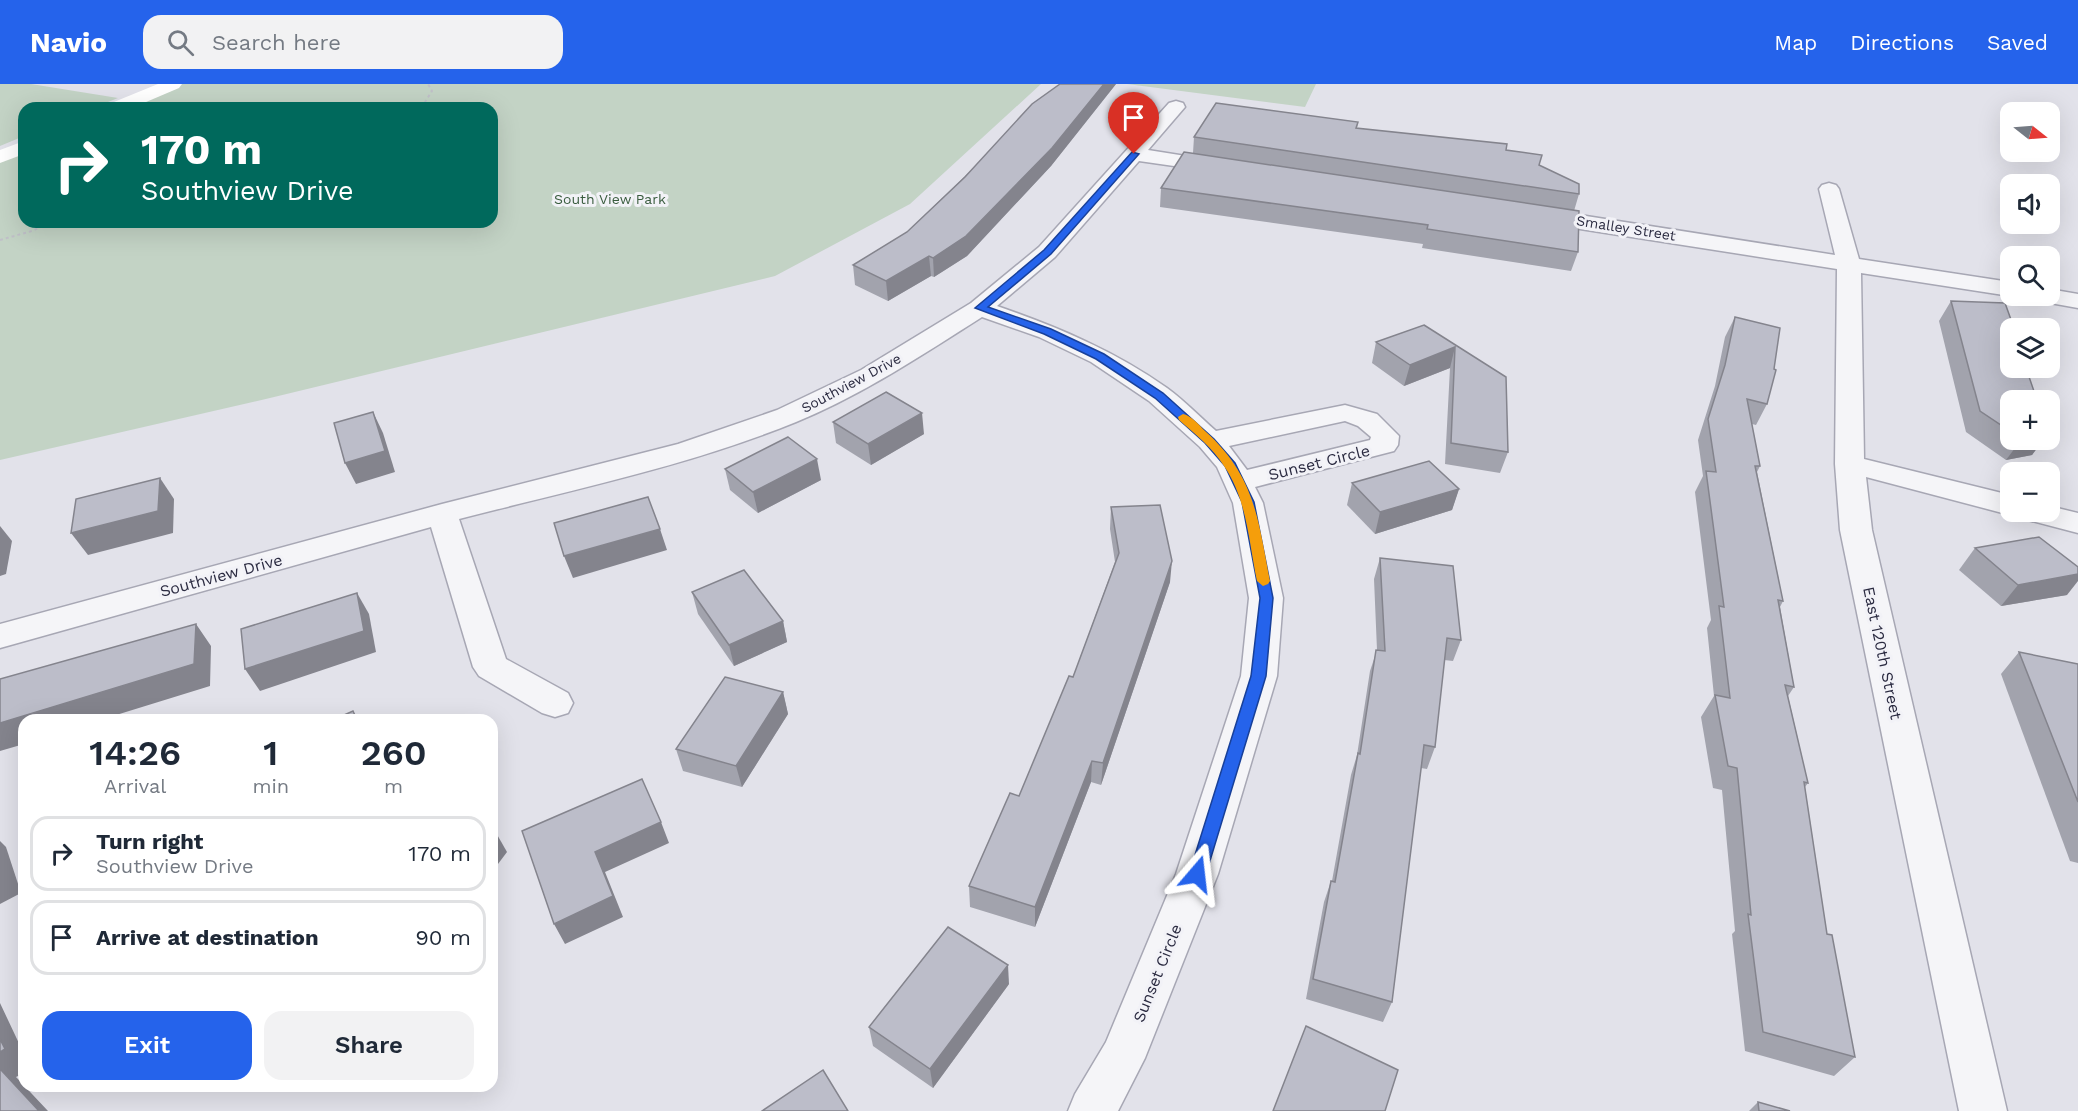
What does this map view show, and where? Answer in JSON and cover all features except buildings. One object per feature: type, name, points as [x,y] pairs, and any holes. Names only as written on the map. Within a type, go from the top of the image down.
[{"type":"main road","points":[[130,102],[173,84]]},
{"type":"main road","points":[[0,157],[18,150]]},
{"type":"street","name":"Southview Drive","points":[[0,636],[442,514],[688,450],[787,416],[870,376],[980,308],[1047,252],[1176,107]]},
{"type":"street","points":[[1134,154],[1240,170]]},
{"type":"street","name":"East 120th Street","points":[[1829,189],[1849,262],[1850,464],[1856,530],[1983,1111]]},
{"type":"street","name":"Smalley Street","points":[[1509,211],[1849,262],[2000,287]]},
{"type":"street","points":[[2060,298],[2078,300]]},
{"type":"street","name":"Sunset Circle","points":[[980,308],[1048,332],[1100,357],[1159,395],[1210,441],[1230,465],[1248,502],[1266,598],[1259,676],[1197,874],[1122,1058],[1092,1111]]},
{"type":"street","name":"Sunset Circle","points":[[1210,441],[1345,413],[1361,415],[1378,427],[1385,436],[1384,445],[1238,482]]},
{"type":"street","points":[[1850,464],[2000,502]]},
{"type":"street","points":[[442,514],[491,668],[555,703]]},
{"type":"street","points":[[2060,518],[2078,522]]},
{"type":"path","points":[[425,102],[432,91],[428,84]]},
{"type":"path","points":[[0,240],[38,228]]},
{"type":"green space","points":[[0,84],[31,84],[118,98],[108,102],[18,102],[18,138],[0,146]]},
{"type":"green space","name":"South View Park","points":[[173,84],[1041,84],[910,204],[775,276],[270,398],[0,460],[0,157],[18,150],[18,228],[498,228],[498,102],[130,102]]},
{"type":"green space","points":[[1127,84],[1316,84],[1305,107]]},
{"type":"slow traffic","points":[[1183,417],[1210,441],[1230,465],[1248,502],[1263,581]]},
{"type":"route","points":[[1134,154],[1047,252],[980,308],[1048,332],[1100,357],[1159,395],[1210,441],[1230,465],[1248,502],[1266,598],[1259,676],[1197,874]]}]
